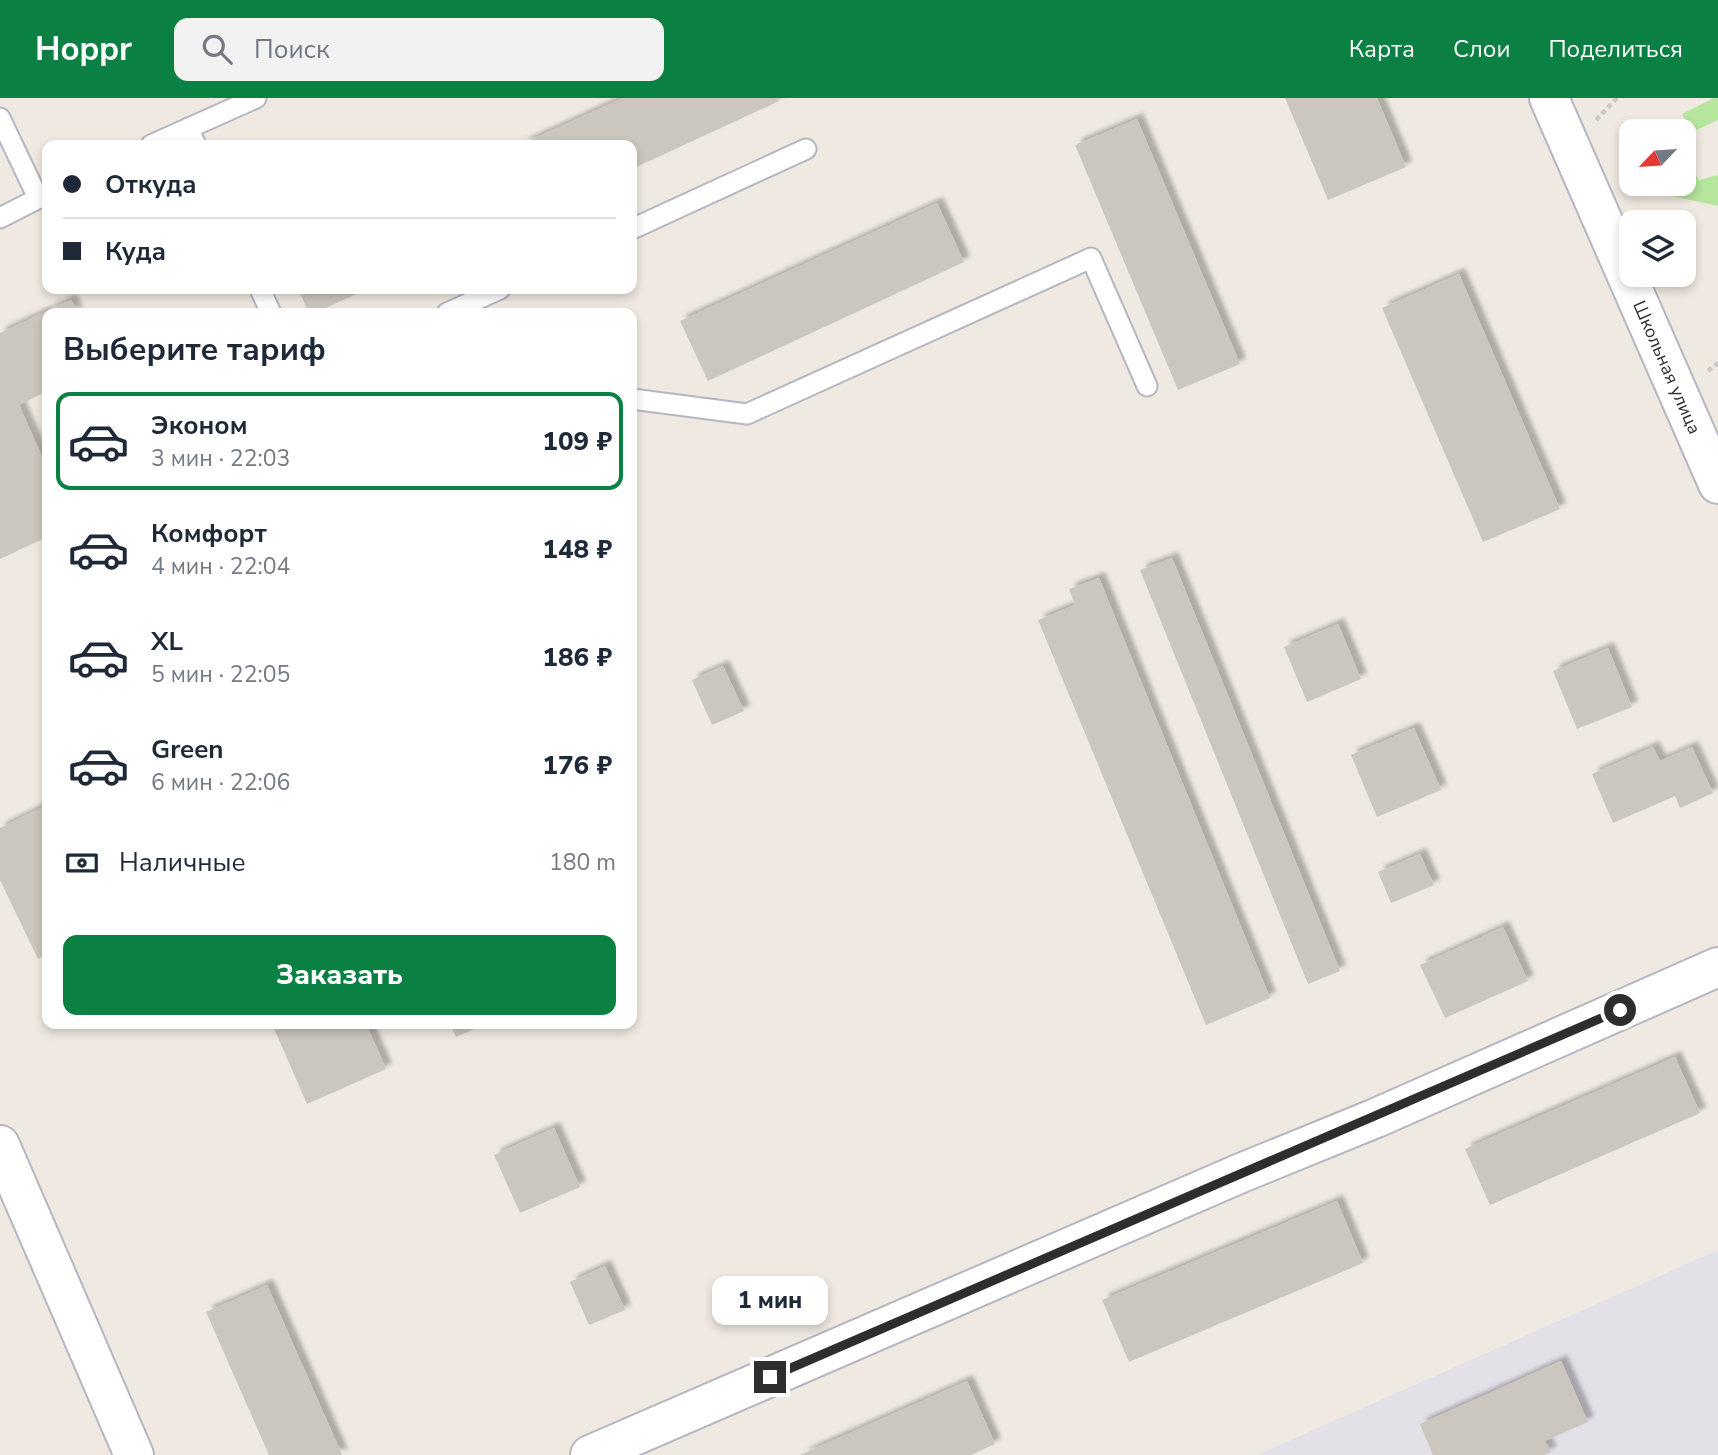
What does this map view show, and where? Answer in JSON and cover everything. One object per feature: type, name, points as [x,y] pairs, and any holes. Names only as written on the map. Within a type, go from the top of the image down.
[{"type":"street","name":"Школьная улица","points":[[1549,98],[1718,484]]},
{"type":"street","points":[[590,1455],[1228,1179],[1376,1118],[1718,967]]},
{"type":"street","points":[[0,1144],[134,1455]]},
{"type":"lane","points":[[192,137],[256,98]]},
{"type":"lane","points":[[0,118],[42,194]]},
{"type":"lane","points":[[637,227],[806,149]]},
{"type":"lane","points":[[0,218],[42,197]]},
{"type":"lane","points":[[637,400],[747,414],[1091,258],[1147,386]]},
{"type":"lane","points":[[458,308],[489,294]]},
{"type":"shaded area","points":[[1718,1250],[1718,1455],[1257,1455]]},
{"type":"green space","points":[[1718,98],[1718,120],[1696,130],[1696,119],[1685,119],[1682,114]]},
{"type":"green space","points":[[1696,175],[1699,180],[1718,175],[1718,206],[1672,196],[1696,196]]},
{"type":"building","points":[[623,98],[778,98],[779,101],[637,167],[637,140],[531,140]]},
{"type":"building","points":[[1285,98],[1377,98],[1406,167],[1328,200]]},
{"type":"building","points":[[1137,119],[1240,364],[1178,390],[1075,145]]},
{"type":"building","points":[[937,203],[964,262],[708,381],[680,321]]},
{"type":"building","points":[[1459,274],[1560,509],[1483,542],[1382,308]]},
{"type":"building","points":[[300,294],[357,294],[325,308],[307,308]]},
{"type":"building","points":[[71,300],[75,308],[54,308]]},
{"type":"building","points":[[42,313],[42,394],[19,405],[42,457],[42,539],[0,559],[0,333]]},
{"type":"building","points":[[1172,558],[1340,971],[1308,984],[1140,570]]},
{"type":"building","points":[[1099,578],[1270,998],[1206,1025],[1038,620],[1075,605],[1069,589]]},
{"type":"building","points":[[1338,624],[1361,679],[1307,702],[1284,647]]},
{"type":"building","points":[[1608,648],[1632,707],[1577,729],[1553,671]]},
{"type":"building","points":[[723,666],[744,711],[712,725],[692,680]]},
{"type":"building","points":[[1414,728],[1441,790],[1377,817],[1351,755]]},
{"type":"building","points":[[1653,747],[1660,761],[1692,747],[1713,793],[1680,808],[1675,796],[1613,823],[1592,774]]},
{"type":"building","points":[[42,807],[42,957],[38,959],[0,880],[0,828]]},
{"type":"building","points":[[1420,854],[1434,885],[1391,903],[1378,872]]},
{"type":"building","points":[[1503,927],[1528,981],[1445,1018],[1420,965]]},
{"type":"building","points":[[274,1029],[368,1029],[386,1069],[307,1104]]},
{"type":"building","points":[[452,1029],[474,1029],[456,1037]]},
{"type":"building","points":[[1675,1057],[1700,1113],[1490,1205],[1465,1149]]},
{"type":"building","points":[[554,1128],[580,1187],[520,1213],[494,1155]]},
{"type":"building","points":[[1337,1201],[1363,1263],[1129,1362],[1102,1300]]},
{"type":"building","points":[[605,1266],[625,1310],[589,1325],[570,1282]]},
{"type":"building","points":[[267,1285],[342,1455],[269,1455],[206,1312]]},
{"type":"building","points":[[1561,1361],[1588,1422],[1545,1441],[1551,1452],[1544,1455],[1433,1455],[1420,1424]]},
{"type":"building","points":[[967,1381],[995,1444],[971,1455],[800,1455]]},
{"type":"route","points":[[770,1377],[1241,1173],[1376,1118],[1620,1010]]}]
